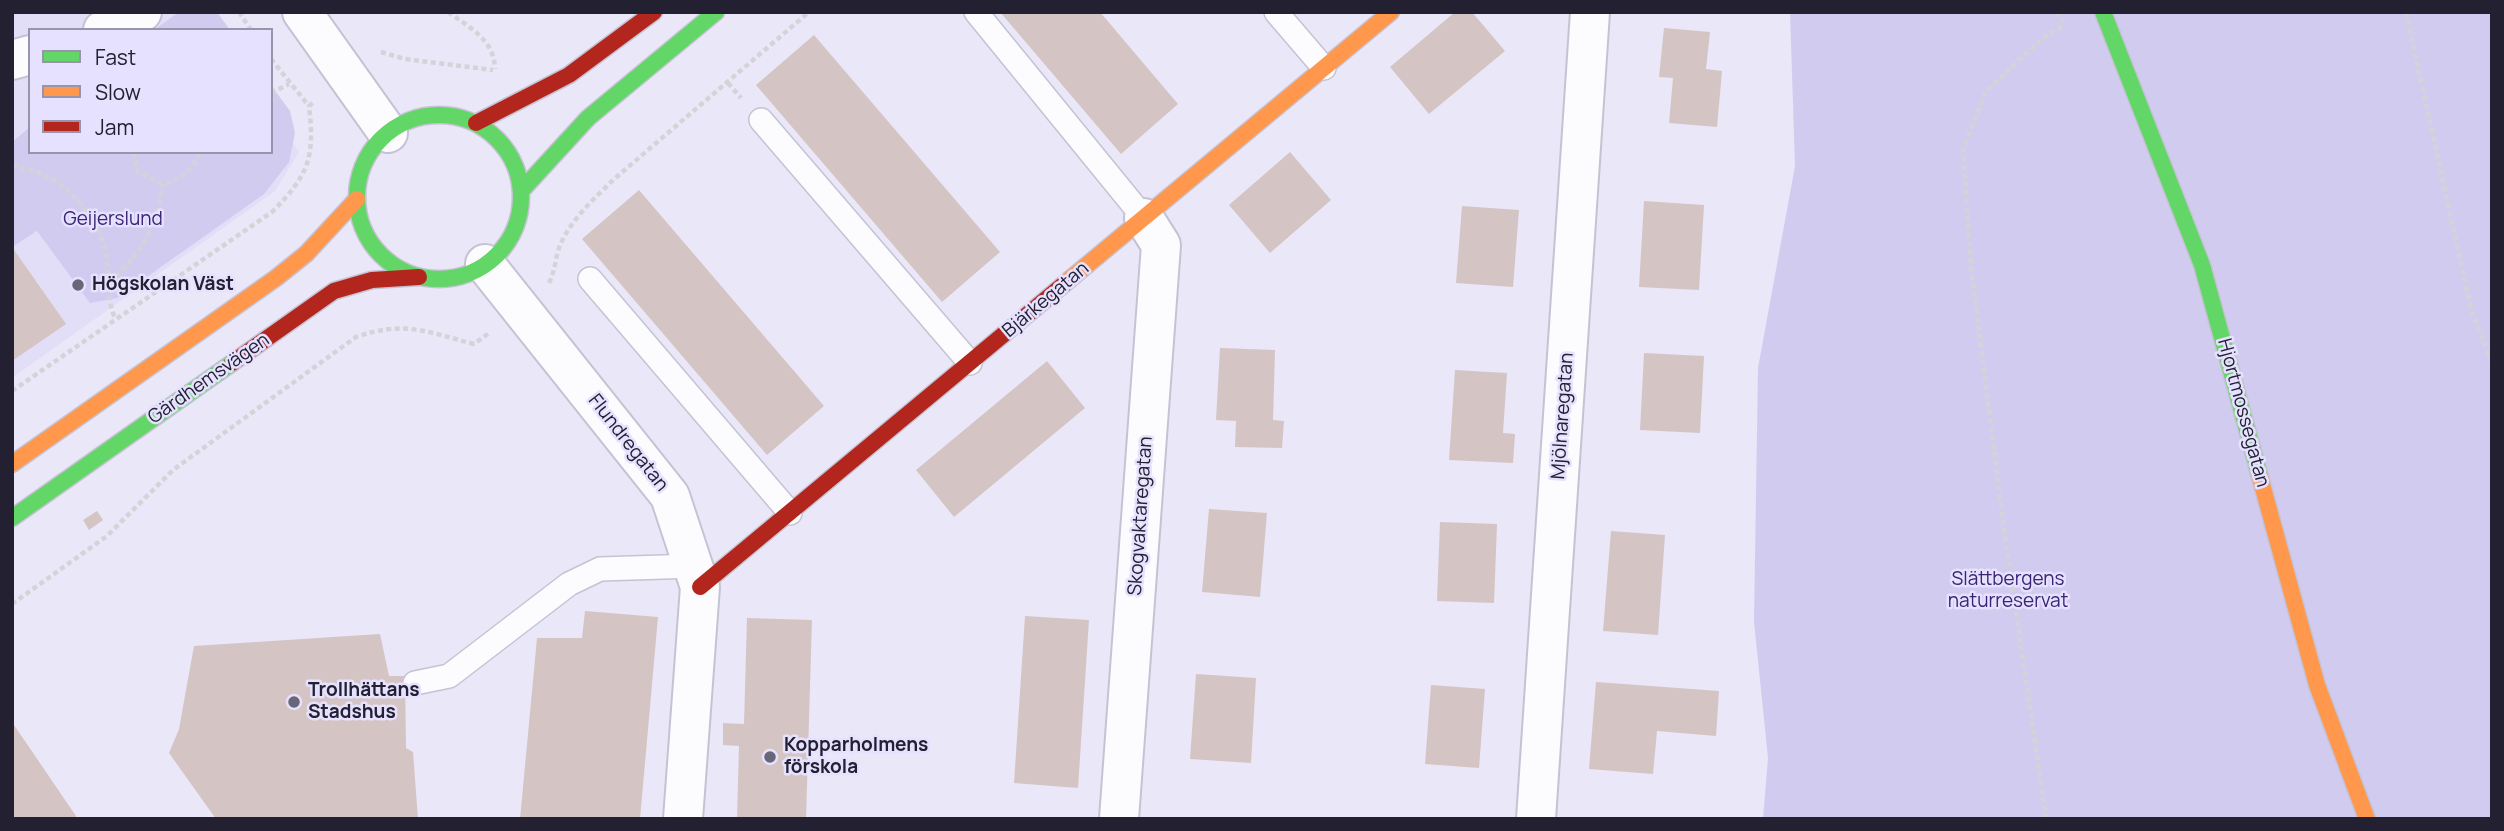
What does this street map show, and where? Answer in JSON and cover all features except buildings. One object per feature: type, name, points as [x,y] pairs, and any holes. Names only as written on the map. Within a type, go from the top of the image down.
[{"type":"main road","points":[[476,123],[544,92],[616,44],[654,12]]},
{"type":"main road","name":"Gärdhemsvägen","points":[[521,191],[547,157],[574,131],[716,12]]},
{"type":"main road","name":"Bjärkegatan","points":[[698,576],[790,513],[1391,12]]},
{"type":"main road","name":"Hjortmossegatan","points":[[2103,12],[2202,265],[2317,685],[2367,819]]},
{"type":"main road","name":"Gärdhemsvägen","points":[[12,518],[334,291],[372,280],[454,278],[496,256],[513,232],[518,219],[521,191],[519,177],[508,151],[476,123],[454,116],[430,115],[401,124],[388,133],[365,162],[358,180],[357,199],[362,226],[376,249],[396,267],[421,277]]},
{"type":"main road","points":[[12,464],[276,278],[306,254],[357,199]]},
{"type":"street","points":[[107,28],[142,12]]},
{"type":"street","points":[[302,12],[388,133]]},
{"type":"street","name":"Mjölnaregatan","points":[[1536,819],[1590,12]]},
{"type":"street","name":"Skogvaktaregatan","points":[[1119,819],[1161,245],[1144,218]]},
{"type":"street","name":"Flundregatan","points":[[485,264],[670,496],[698,576],[683,819]]},
{"type":"lane","points":[[976,12],[1144,218]]},
{"type":"lane","points":[[1276,12],[1324,68]]},
{"type":"lane","points":[[761,120],[970,363]]},
{"type":"lane","points":[[590,279],[790,513]]},
{"type":"lane","points":[[415,683],[449,676],[569,584],[600,569],[698,576]]},
{"type":"path","points":[[239,12],[250,28]]},
{"type":"path","points":[[448,12],[483,37],[494,54],[495,70]]},
{"type":"path","points":[[2406,12],[2471,309],[2492,363]]},
{"type":"path","points":[[2046,819],[1979,334],[1963,150],[1986,91],[2043,38],[2077,21]]},
{"type":"path","points":[[309,106],[348,76],[374,50],[405,59],[506,71]]},
{"type":"path","points":[[12,391],[272,212],[296,189],[310,161],[312,135],[309,106],[273,62]]},
{"type":"path","points":[[273,92],[289,84]]},
{"type":"path","points":[[134,154],[137,171],[162,184],[180,180],[192,170],[199,154]]},
{"type":"path","points":[[12,165],[46,175],[68,191],[87,213],[105,247],[109,305],[115,318]]},
{"type":"path","points":[[109,281],[124,270],[147,236],[161,205],[162,184]]},
{"type":"shaded area","name":"Geijerslund","points":[[12,12],[210,12],[219,28],[28,28],[28,154],[273,154],[273,112],[299,152],[275,191],[12,378]]},
{"type":"green space","points":[[179,12],[217,12],[229,28],[157,28]]},
{"type":"green space","name":"Slättbergens naturreservat","points":[[1790,12],[2492,12],[2492,819],[1763,819],[1768,758],[1754,622],[1758,368],[1795,166]]},
{"type":"green space","name":"Geijerslund","points":[[273,88],[290,111],[295,133],[289,162],[264,194],[117,298],[90,303],[37,231],[12,247],[12,142],[28,129],[28,154],[273,154]]},
{"type":"traffic: fast","points":[[521,191],[588,118],[716,12]]},
{"type":"traffic: fast","points":[[2103,12],[2202,265],[2260,477]]},
{"type":"traffic: fast","points":[[439,115],[470,121],[497,139],[515,166],[521,197],[515,228],[497,255],[470,273],[439,279],[408,273],[381,255],[363,228],[357,197],[363,166],[381,139],[408,121],[439,115]]},
{"type":"traffic: fast","points":[[12,518],[232,363]]},
{"type":"traffic: slow","points":[[1063,285],[1391,12]]},
{"type":"traffic: slow","points":[[12,464],[276,278],[306,254],[357,199]]},
{"type":"traffic: slow","points":[[2260,477],[2317,685],[2367,819]]},
{"type":"traffic: jam","points":[[476,123],[569,75],[654,12]]},
{"type":"traffic: jam","points":[[232,363],[334,291],[372,280],[419,277]]},
{"type":"traffic: jam","points":[[700,587],[1063,285]]},
{"type":"place","name":"Högskolan Väst","points":[[78,285]]},
{"type":"place","name":"Trollhättans Stadshus","points":[[294,702]]},
{"type":"place","name":"Kopparholmens förskola","points":[[770,757]]}]
